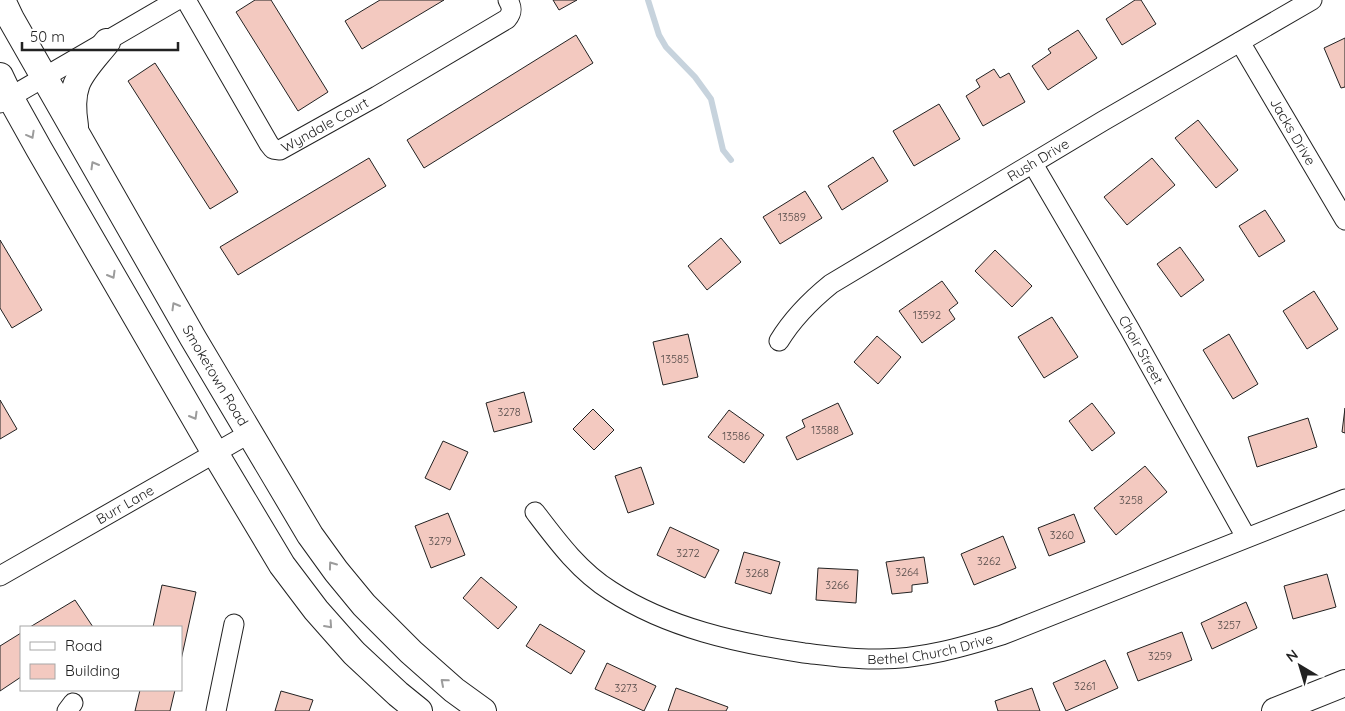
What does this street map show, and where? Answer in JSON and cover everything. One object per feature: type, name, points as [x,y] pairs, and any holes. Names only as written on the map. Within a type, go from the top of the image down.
[{"type":"main road","name":"Smoketown Road","points":[[2,0],[76,134],[310,535],[364,605],[411,652],[454,690],[483,711]]},
{"type":"main road","points":[[76,134],[72,103],[76,82],[107,42]]},
{"type":"main road","points":[[3,92],[282,565],[316,610],[354,653],[419,711]]},
{"type":"main road","points":[[1275,711],[1345,683]]},
{"type":"street","points":[[3,92],[44,78],[178,0]]},
{"type":"street","name":"Wyndale Court","points":[[186,0],[269,144],[273,149],[280,150],[377,96],[507,19],[511,14],[512,6],[508,0]]},
{"type":"street","name":"Rush Drive","points":[[779,340],[788,326],[808,303],[831,284],[1103,121],[1312,0]]},
{"type":"street","name":"Jacks Drive","points":[[1240,42],[1345,220]]},
{"type":"street","name":"Choir Street","points":[[1033,164],[1129,328],[1246,538]]},
{"type":"street","name":"Burr Lane","points":[[0,576],[250,433]]},
{"type":"street","name":"Bethel Church Drive","points":[[535,512],[561,546],[581,567],[609,590],[647,612],[674,623],[718,636],[773,648],[880,660],[959,648],[1002,635],[1345,500]]},
{"type":"street","points":[[216,711],[234,624]]},
{"type":"building","points":[[255,0],[271,0],[328,92],[298,111],[236,12]]},
{"type":"building","points":[[380,0],[444,0],[362,49],[345,21]]},
{"type":"building","points":[[553,0],[577,0],[559,10]]},
{"type":"building","points":[[1135,0],[1141,0],[1156,24],[1122,45],[1106,19]]},
{"type":"building","points":[[1078,30],[1097,58],[1048,90],[1032,66],[1051,53],[1048,49]]},
{"type":"building","points":[[576,35],[593,63],[424,168],[407,140]]},
{"type":"building","points":[[1345,38],[1345,87],[1341,88],[1324,48]]},
{"type":"building","points":[[155,63],[238,192],[210,209],[128,81]]},
{"type":"building","points":[[994,69],[1000,78],[1009,73],[1025,102],[983,126],[966,96],[980,87],[976,80]]},
{"type":"building","points":[[939,104],[960,139],[914,166],[893,131]]},
{"type":"building","points":[[1198,120],[1238,170],[1216,188],[1175,138]]},
{"type":"building","points":[[873,157],[888,181],[842,210],[828,186]]},
{"type":"building","points":[[369,158],[386,186],[238,275],[220,247]]},
{"type":"building","points":[[1152,158],[1175,185],[1127,225],[1104,197]]},
{"type":"building","points":[[805,191],[822,218],[780,244],[763,217]]},
{"type":"building","points":[[1265,210],[1285,241],[1259,257],[1239,226]]},
{"type":"building","points":[[721,238],[741,262],[707,290],[688,266]]},
{"type":"building","points":[[0,240],[42,310],[12,328],[0,308]]},
{"type":"building","points":[[1180,247],[1204,280],[1181,297],[1157,264]]},
{"type":"building","points":[[995,250],[1032,286],[1012,307],[975,271]]},
{"type":"building","points":[[942,281],[958,303],[949,310],[955,319],[922,343],[899,311]]},
{"type":"building","points":[[1314,291],[1338,329],[1307,349],[1283,311]]},
{"type":"building","points":[[1052,317],[1078,357],[1044,378],[1018,337]]},
{"type":"building","points":[[688,334],[698,377],[663,385],[653,342]]},
{"type":"building","points":[[1229,334],[1258,384],[1233,399],[1203,350]]},
{"type":"building","points":[[877,336],[901,357],[878,384],[854,362]]},
{"type":"building","points":[[524,392],[532,422],[494,432],[486,403]]},
{"type":"building","points":[[0,400],[17,429],[0,439]]},
{"type":"building","points":[[838,403],[853,434],[797,460],[786,437],[805,427],[802,420]]},
{"type":"building","points":[[1092,403],[1115,433],[1092,451],[1069,421]]},
{"type":"building","points":[[1345,408],[1345,433],[1342,432]]},
{"type":"building","points":[[593,409],[614,430],[594,450],[573,429]]},
{"type":"building","points":[[729,410],[764,435],[744,463],[708,437]]},
{"type":"building","points":[[1308,418],[1317,447],[1257,467],[1248,437]]},
{"type":"building","points":[[443,441],[468,452],[450,490],[425,478]]},
{"type":"building","points":[[1145,466],[1167,492],[1116,535],[1094,508]]},
{"type":"building","points":[[641,467],[654,504],[628,513],[615,476]]},
{"type":"building","points":[[448,513],[465,555],[431,568],[415,526]]},
{"type":"building","points":[[1074,514],[1085,542],[1049,556],[1038,528]]},
{"type":"building","points":[[670,527],[719,550],[705,578],[657,555]]},
{"type":"building","points":[[1003,536],[1016,568],[974,585],[961,554]]},
{"type":"building","points":[[744,552],[780,562],[771,594],[735,583]]},
{"type":"building","points":[[924,557],[928,583],[912,585],[912,592],[892,594],[886,562]]},
{"type":"building","points":[[818,568],[858,570],[856,603],[816,600]]},
{"type":"building","points":[[1327,574],[1336,607],[1293,619],[1284,586]]},
{"type":"building","points":[[481,577],[517,607],[498,629],[463,598]]},
{"type":"building","points":[[162,585],[196,592],[182,655],[182,626],[153,626]]},
{"type":"building","points":[[75,600],[92,626],[32,626]]},
{"type":"building","points":[[1246,602],[1257,628],[1212,649],[1201,623]]},
{"type":"building","points":[[540,624],[585,651],[571,674],[526,646]]},
{"type":"building","points":[[1182,632],[1192,660],[1138,681],[1127,653]]},
{"type":"building","points":[[20,634],[20,678],[0,691],[0,646]]},
{"type":"building","points":[[1105,660],[1118,688],[1066,711],[1053,683]]},
{"type":"building","points":[[607,663],[656,686],[644,711],[595,689]]},
{"type":"building","points":[[676,688],[728,707],[726,711],[668,711]]},
{"type":"building","points":[[1032,688],[1040,711],[998,711],[995,701]]},
{"type":"building","points":[[140,691],[175,691],[170,711],[135,711]]},
{"type":"building","points":[[281,691],[313,700],[309,711],[275,711]]},
{"type":"waterway","points":[[648,0],[659,35],[666,47],[695,77],[711,99],[723,150],[731,160]]}]
